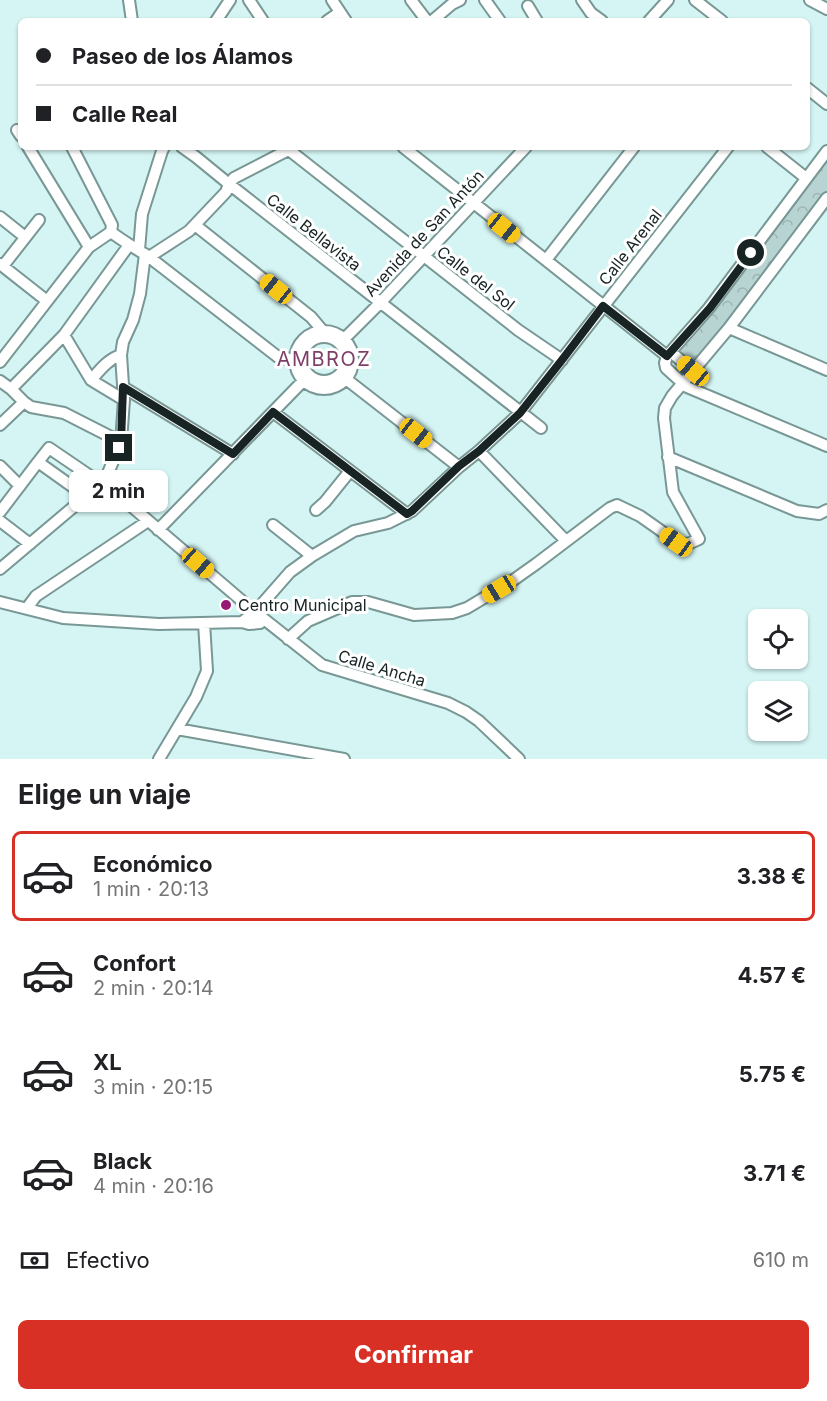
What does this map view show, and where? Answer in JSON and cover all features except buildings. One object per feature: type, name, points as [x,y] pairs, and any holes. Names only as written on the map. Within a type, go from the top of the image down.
[{"type":"street","points":[[129,0],[132,18]]},
{"type":"street","points":[[218,18],[230,0]]},
{"type":"street","points":[[249,0],[261,18]]},
{"type":"street","points":[[332,0],[343,17]]},
{"type":"street","points":[[411,0],[425,18]]},
{"type":"street","points":[[436,18],[460,0]]},
{"type":"street","points":[[485,0],[498,18]]},
{"type":"street","points":[[582,0],[591,13],[598,18]]},
{"type":"street","points":[[652,18],[668,0]]},
{"type":"street","points":[[695,0],[718,18]]},
{"type":"street","points":[[810,0],[827,9]]},
{"type":"street","points":[[528,6],[535,18]]},
{"type":"street","points":[[810,90],[827,104]]},
{"type":"street","points":[[30,150],[89,247]]},
{"type":"street","points":[[0,362],[89,247],[111,232],[112,225],[74,150]]},
{"type":"street","points":[[0,569],[104,482],[121,442],[124,400],[121,355],[123,342],[133,320],[140,294],[142,214],[162,150]]},
{"type":"street","name":"Calle Bellavista","points":[[186,150],[541,428]]},
{"type":"street","points":[[11,389],[141,252],[189,231],[226,192],[234,178],[288,150]]},
{"type":"street","name":"Calle del Sol","points":[[294,150],[518,330],[562,360]]},
{"type":"street","points":[[407,150],[603,306],[693,371]]},
{"type":"street","name":"Avenida de San Antón","points":[[345,338],[523,150]]},
{"type":"street","points":[[546,260],[632,150]]},
{"type":"street","name":"Calle Arenal","points":[[204,623],[242,622],[260,616],[290,572],[354,531],[388,523],[412,511],[459,466],[479,451],[520,413],[726,150]]},
{"type":"street","points":[[770,150],[806,178]]},
{"type":"street","points":[[827,151],[710,308],[669,354],[664,363],[666,368],[687,387],[827,446]]},
{"type":"street","points":[[288,639],[308,621],[352,602],[368,602],[414,615],[452,613],[466,608],[512,581],[610,508],[617,506],[640,516],[682,545],[699,539],[673,492],[664,418],[665,408],[682,383],[729,328],[827,198]]},
{"type":"street","points":[[0,217],[26,237]]},
{"type":"street","points":[[39,220],[1,265],[47,301]]},
{"type":"street","points":[[195,225],[311,317],[322,330]]},
{"type":"street","points":[[111,232],[141,252],[278,357],[294,360]]},
{"type":"street","points":[[729,328],[827,370]]},
{"type":"street","points":[[322,330],[338,333],[345,338],[354,357],[351,371],[346,379],[327,389],[310,386],[303,381],[294,360],[300,343],[311,333],[322,330]]},
{"type":"street","points":[[63,335],[91,380],[124,400]]},
{"type":"street","points":[[329,337],[336,340],[345,351],[346,365],[338,377],[318,381],[306,372],[302,360],[303,353],[305,347],[315,339],[329,337]]},
{"type":"street","points":[[91,380],[104,365],[121,355]]},
{"type":"street","points":[[346,379],[459,466]]},
{"type":"street","points":[[0,381],[32,407],[64,413],[121,442]]},
{"type":"street","points":[[158,530],[303,381]]},
{"type":"street","points":[[123,387],[233,454]]},
{"type":"street","points":[[0,425],[24,402]]},
{"type":"street","points":[[273,412],[407,514]]},
{"type":"street","points":[[0,512],[38,462],[49,448],[96,480],[80,492],[38,462]]},
{"type":"street","points":[[479,451],[566,542]]},
{"type":"street","points":[[668,457],[797,511],[819,514],[827,510]]},
{"type":"street","points":[[0,466],[20,486]]},
{"type":"street","points":[[315,510],[325,502],[350,471]]},
{"type":"street","name":"Calle Ancha","points":[[104,482],[260,616],[322,665],[448,703],[479,721],[519,759]]},
{"type":"street","points":[[0,521],[30,544]]},
{"type":"street","points":[[27,608],[36,596],[148,521]]},
{"type":"street","points":[[273,525],[312,556]]},
{"type":"street","points":[[0,602],[63,618],[159,624],[204,623],[207,671],[196,697],[159,759]]},
{"type":"street","points":[[177,729],[344,759]]},
{"type":"green space","points":[[827,155],[827,192],[730,322],[692,364],[678,351]]},
{"type":"place","name":"Centro Municipal","points":[[226,605]]},
{"type":"district","name":"AMBROZ","points":[[324,359]]},
{"type":"route","points":[[119,448],[124,400],[123,387],[233,454],[273,412],[407,514],[520,413],[603,306],[667,356],[710,308],[751,253]]}]
